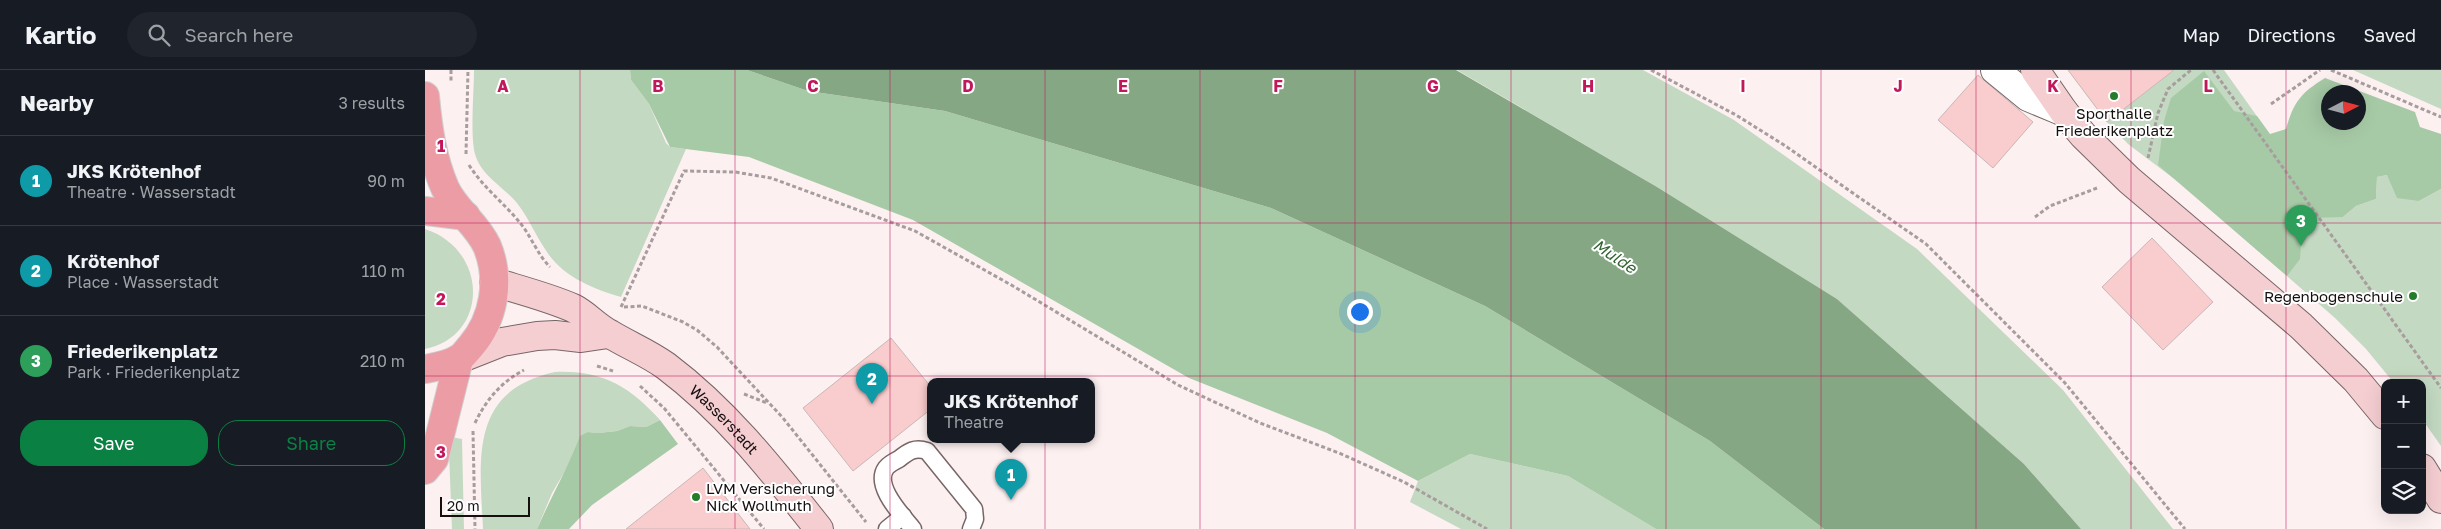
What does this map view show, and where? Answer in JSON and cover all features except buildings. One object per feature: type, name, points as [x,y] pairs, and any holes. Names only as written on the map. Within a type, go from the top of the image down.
[{"type":"main road","points":[[2035,70],[2064,112],[2083,135],[2129,180],[2301,326],[2355,380],[2381,410]]},
{"type":"main road","points":[[425,96],[429,136],[437,170],[446,191],[487,246],[494,282],[493,304],[486,325],[459,359],[434,459],[425,470]]},
{"type":"main road","points":[[425,211],[466,216]]},
{"type":"main road","name":"Wasserstadt","points":[[494,282],[571,307],[584,314],[609,334],[635,347],[665,366],[713,405],[745,437],[819,529]]},
{"type":"main road","points":[[425,369],[511,341],[555,335],[581,338],[609,334]]},
{"type":"main road","points":[[2423,469],[2441,499]]},
{"type":"street","points":[[1995,70],[2028,97],[2064,112]]},
{"type":"lane","points":[[887,529],[908,522],[884,490],[883,477],[886,468],[910,450],[920,448],[927,451],[974,509],[975,520],[971,529]]},
{"type":"path","points":[[469,70],[465,158],[486,188],[505,204],[524,228],[545,262],[551,268]]},
{"type":"path","points":[[1651,70],[1744,120],[1926,244],[2065,383],[2185,529]]},
{"type":"path","points":[[2035,217],[2050,206],[2075,195],[2129,180],[2147,165],[2158,113],[2167,89],[2191,70]]},
{"type":"path","points":[[2213,70],[2441,388]]},
{"type":"path","points":[[2271,104],[2320,70]]},
{"type":"path","points":[[2331,70],[2441,117]]},
{"type":"path","points":[[871,529],[783,418],[717,347],[697,330],[683,322],[641,306],[621,307],[685,171],[735,172],[771,178],[915,231],[1013,286],[1178,385],[1260,423],[1339,453],[1403,482],[1487,529]]},
{"type":"path","points":[[475,529],[474,425],[483,406],[498,388],[530,367]]},
{"type":"path","points":[[638,385],[664,408],[764,529]]},
{"type":"shaded area","points":[[474,70],[630,70],[631,80],[649,104],[666,143],[670,147],[686,149],[621,297],[589,285],[560,267],[545,249],[517,203],[482,169],[475,154],[472,124]]},
{"type":"shaded area","points":[[630,70],[747,70],[808,91],[945,111],[1271,208],[1485,306],[1710,441],[1824,529],[1656,529],[1568,476],[1470,454],[1418,481],[1327,433],[1189,378],[913,220],[749,157],[670,147],[649,104],[631,80]]},
{"type":"shaded area","points":[[1457,70],[1643,70],[1734,120],[1917,249],[2063,390],[2173,529],[2081,529],[2024,464],[1837,299],[1657,187]]},
{"type":"shaded area","points":[[2068,70],[2224,70],[2328,216],[2343,217],[2356,206],[2376,199],[2377,177],[2387,175],[2419,201],[2441,189],[2441,446],[2426,425],[2426,379],[2391,379],[2366,349],[2335,318],[2181,184],[2128,144],[2107,122]]},
{"type":"shaded area","points":[[2353,70],[2441,70],[2441,109]]},
{"type":"shaded area","points":[[2204,71],[2234,111],[2257,116],[2270,134],[2286,129],[2292,111],[2299,99],[2310,88],[2325,78],[2344,85],[2321,85],[2321,130],[2366,130],[2366,93],[2415,112],[2420,127],[2441,134],[2441,189],[2419,201],[2397,198],[2387,175],[2377,177],[2376,199],[2356,206],[2343,217],[2309,218],[2302,232],[2300,259],[2287,276],[2158,165],[2164,121],[2171,98]]},
{"type":"shaded area","points":[[425,229],[446,240],[461,255],[470,273],[473,292],[470,311],[461,328],[446,341],[425,349]]},
{"type":"shaded area","points":[[555,372],[587,374],[613,382],[626,389],[660,420],[646,427],[630,426],[617,431],[588,432],[552,493],[537,529],[483,529],[482,454],[485,432],[493,412],[507,395],[527,381]]},
{"type":"shaded area","points":[[660,420],[678,444],[592,505],[569,529],[537,529],[580,436],[588,432],[617,431],[630,426],[646,427]]},
{"type":"shaded area","points":[[451,437],[462,439],[464,529],[452,529],[449,452]]},
{"type":"shaded area","points":[[1470,454],[1568,476],[1656,529],[1461,529],[1410,502],[1418,481]]},
{"type":"water","name":"Mulde","points":[[747,70],[1456,70],[1657,187],[1837,299],[2024,464],[2081,529],[1824,529],[1710,441],[1485,306],[1271,208],[945,111],[808,91]]},
{"type":"place","name":"Sporthalle Friederikenplatz","points":[[2114,96]]},
{"type":"place","name":"Friederikenplatz","points":[[2301,246]]},
{"type":"place","name":"Regenbogenschule","points":[[2413,296]]},
{"type":"place","name":"Krötenhof","points":[[872,404]]},
{"type":"place","name":"LVM Versicherung Nick Wollmuth","points":[[696,497]]},
{"type":"place","name":"JKS Krötenhof","points":[[1011,500]]}]
